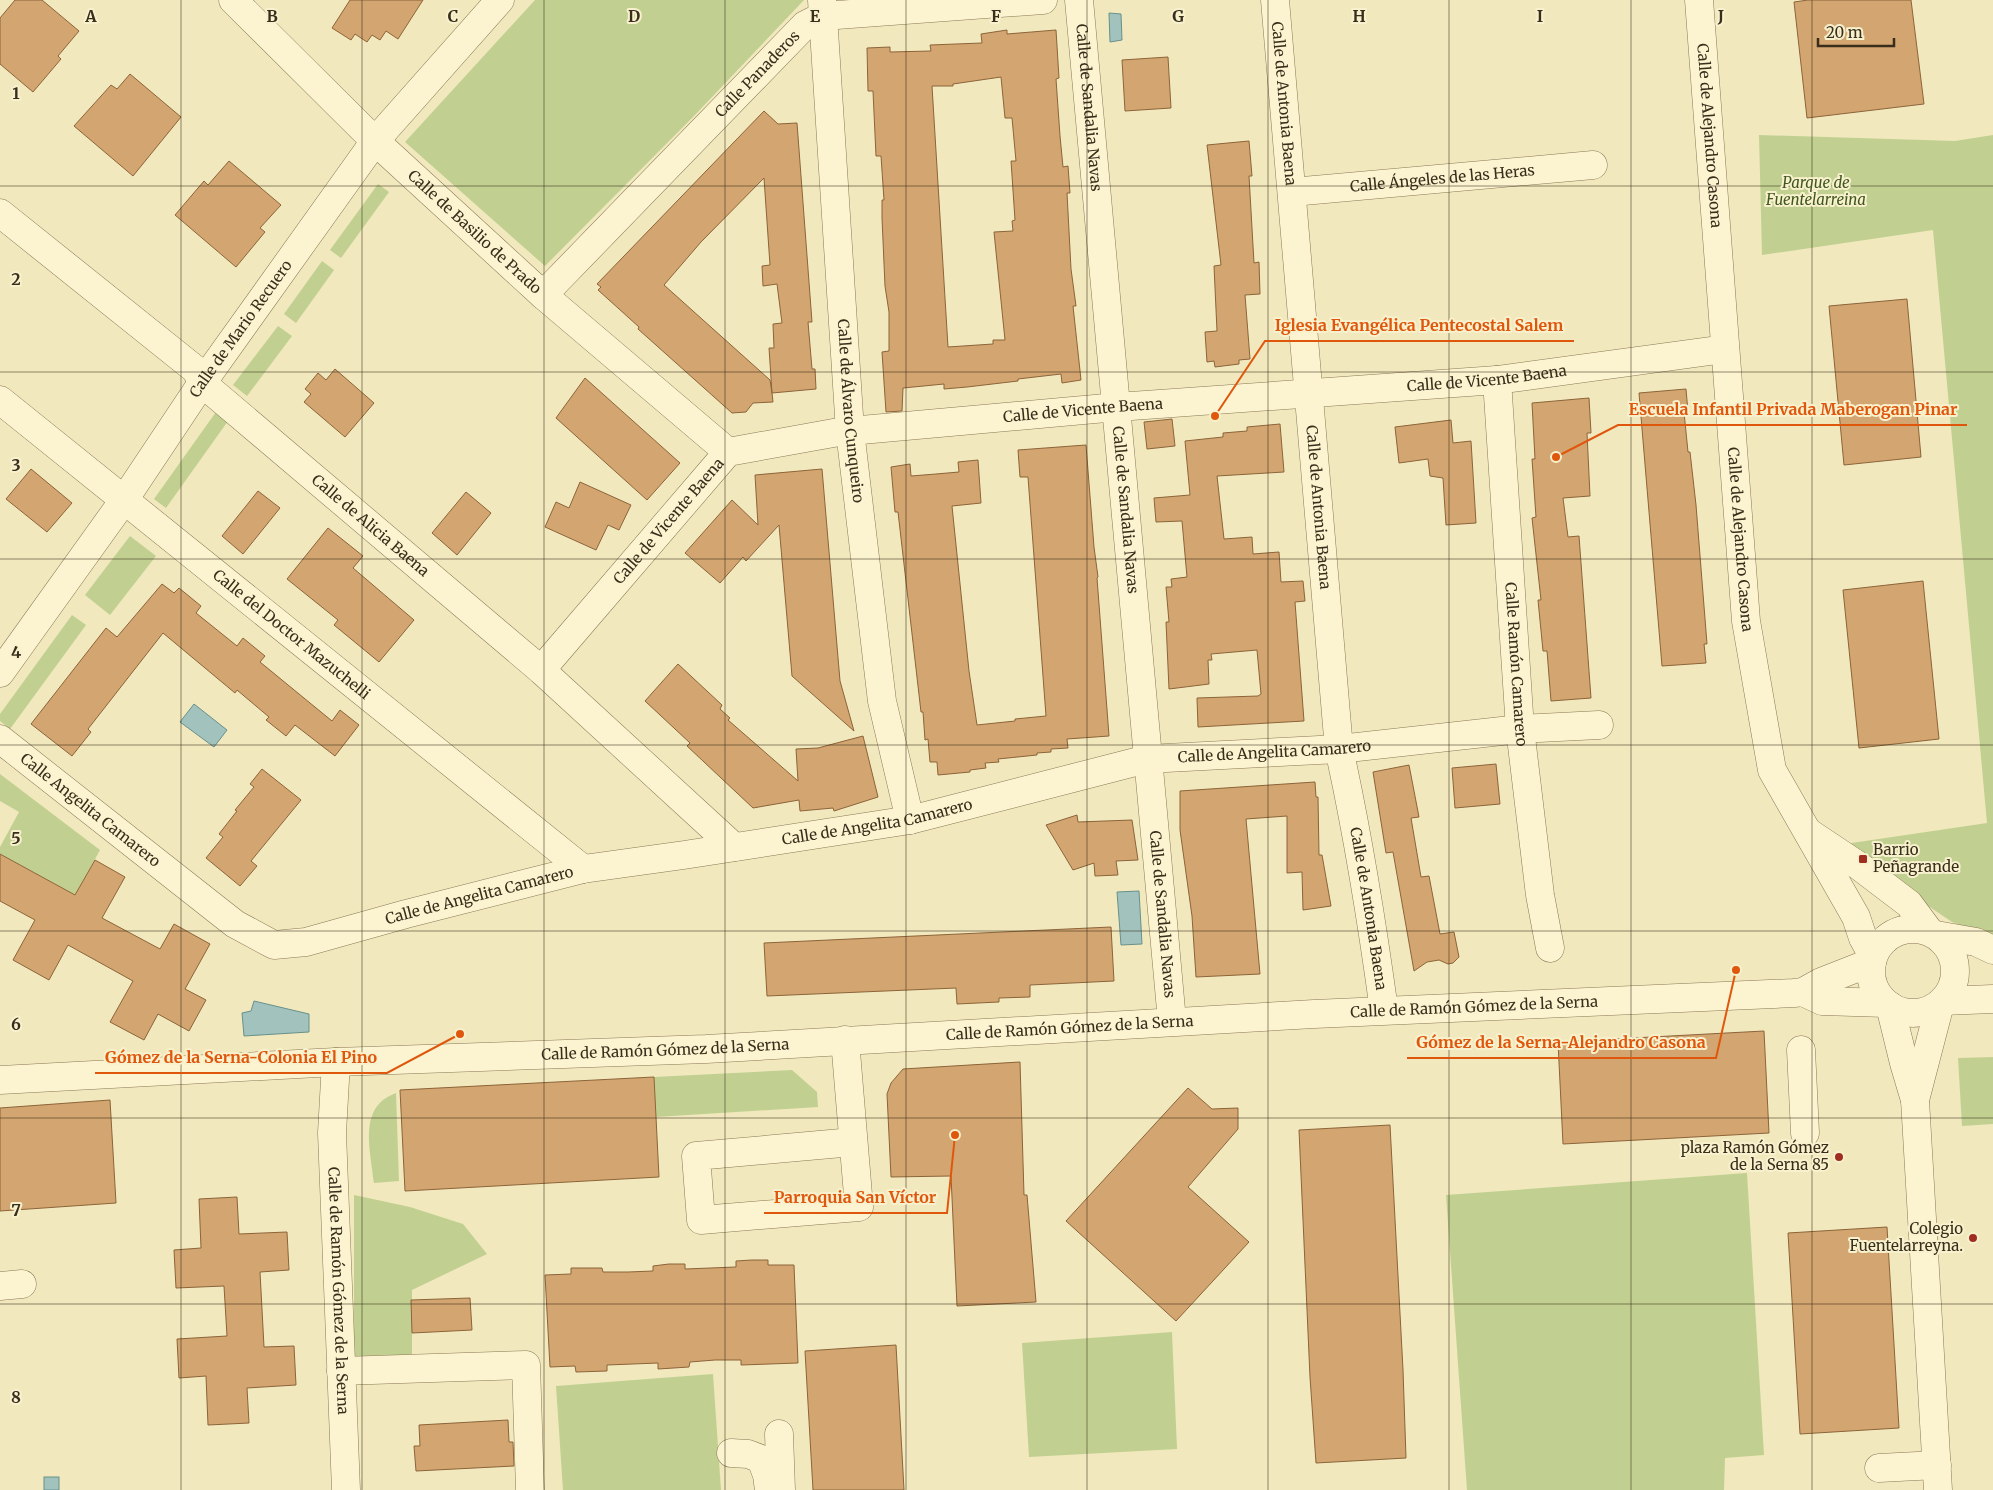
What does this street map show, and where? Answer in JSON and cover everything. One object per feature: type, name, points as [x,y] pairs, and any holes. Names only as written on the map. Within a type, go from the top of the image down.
[{"type":"street","name":"Calle de Basilio de Prado","points":[[233,0],[375,141],[543,295],[728,452]]},
{"type":"street","name":"Calle de Mario Recuero","points":[[0,672],[124,500],[202,383],[375,141],[500,0]]},
{"type":"street","name":"Calle Panaderos","points":[[543,295],[822,8],[1043,0]]},
{"type":"street","name":"Calle de Sandalia Navas","points":[[1079,0],[1172,1021]]},
{"type":"street","name":"Calle de Antonia Baena","points":[[1275,0],[1307,393],[1339,749],[1355,820],[1384,1010]]},
{"type":"street","name":"Calle de Alejandro Casona","points":[[1698,0],[1746,621],[1772,770],[1804,830],[1856,917],[1872,959]]},
{"type":"street","name":"Calle de Álvaro Cunqueiro","points":[[822,8],[850,431],[882,701],[910,820]]},
{"type":"street","name":"Calle Ángeles de las Heras","points":[[1292,192],[1593,165]]},
{"type":"street","name":"Calle de Alicia Baena","points":[[0,213],[196,370],[202,383],[541,670],[734,847]]},
{"type":"street","name":"Calle de Vicente Baena","points":[[541,670],[728,452],[850,431],[1117,407],[1497,380],[1725,349]]},
{"type":"street","name":"Calle Ramón Camarero","points":[[1497,380],[1520,730],[1540,895],[1550,948]]},
{"type":"street","name":"Calle del Doctor Mazuchelli","points":[[0,400],[583,869]]},
{"type":"street","name":"Calle de Angelita Camarero","points":[[181,880],[235,924],[274,945],[306,942],[406,914],[583,869],[910,820],[1147,760],[1339,749],[1520,730],[1599,725]]},
{"type":"street","name":"Calle Angelita Camarero","points":[[0,739],[181,880]]},
{"type":"street","name":"Calle de Alejandro Casona","points":[[1804,830],[1859,866],[1909,904],[1932,933]]},
{"type":"street","points":[[1879,1468],[1938,1477],[1915,1100],[1888,1004],[1873,984],[1872,959],[1880,944],[1894,933],[1911,928],[1976,942],[1993,950]]},
{"type":"street","points":[[1888,1004],[1898,1010],[1913,1013],[1927,1011],[1941,1002],[1951,989],[1955,974],[1954,959],[1947,946],[1932,933]]},
{"type":"street","name":"Calle de Ramón Gómez de la Serna","points":[[0,1080],[336,1062],[706,1049],[1172,1021],[1803,992],[1872,959]]},
{"type":"street","name":"Calle de Ramón Gómez de la Serna","points":[[1803,992],[1822,1001],[1888,1004]]},
{"type":"street","points":[[1941,1002],[1993,999]]},
{"type":"street","points":[[1915,1100],[1941,1002]]},
{"type":"street","points":[[845,1040],[859,1207],[701,1220],[696,1156],[853,1142]]},
{"type":"street","points":[[1801,1050],[1806,1133]]},
{"type":"street","name":"Calle de Ramón Gómez de la Serna","points":[[336,1062],[332,1133],[346,1490]]},
{"type":"street","points":[[341,1371],[526,1365],[530,1490]]},
{"type":"street","points":[[779,1434],[781,1490]]},
{"type":"street","points":[[731,1453],[748,1454],[761,1459],[768,1475],[769,1490]]},
{"type":"green space","points":[[535,0],[804,0],[694,116],[545,266],[405,142]]},
{"type":"green space","name":"Parque de Fuentelarreina","points":[[1759,135],[1955,141],[1993,135],[1993,937],[1952,922],[1838,845],[1987,823],[1933,230],[1762,255]]},
{"type":"green space","points":[[378,184],[389,192],[341,258],[330,250]]},
{"type":"green space","points":[[322,261],[334,270],[296,323],[284,314]]},
{"type":"green space","points":[[278,326],[292,336],[247,396],[233,385]]},
{"type":"green space","points":[[216,412],[228,421],[166,508],[154,499]]},
{"type":"green space","points":[[130,536],[156,556],[110,615],[85,595]]},
{"type":"green space","points":[[72,615],[86,625],[10,729],[0,721],[0,714]]},
{"type":"green space","points":[[0,774],[100,850],[75,895],[0,854],[0,847],[19,812],[0,801]]},
{"type":"green space","points":[[1993,1057],[1993,1124],[1962,1126],[1958,1058]]},
{"type":"green space","points":[[792,1070],[817,1092],[818,1107],[656,1117],[654,1077]]},
{"type":"green space","points":[[396,1093],[399,1181],[374,1183],[369,1144],[371,1119],[376,1108],[384,1100]]},
{"type":"green space","points":[[1747,1173],[1764,1455],[1725,1458],[1724,1490],[1467,1490],[1446,1195]]},
{"type":"green space","points":[[354,1195],[410,1207],[463,1224],[487,1254],[412,1290],[412,1355],[354,1356]]},
{"type":"green space","points":[[1172,1332],[1177,1449],[1029,1457],[1022,1343]]},
{"type":"green space","points":[[713,1374],[721,1490],[563,1490],[556,1386]]},
{"type":"water","points":[[1109,13],[1121,14],[1122,40],[1110,42]]},
{"type":"water","points":[[194,704],[227,730],[214,747],[180,722]]},
{"type":"water","points":[[1139,891],[1142,944],[1121,945],[1117,892]]},
{"type":"water","points":[[254,1001],[309,1014],[309,1032],[244,1036],[242,1013],[251,1011]]},
{"type":"water","points":[[44,1477],[59,1477],[59,1490],[44,1490]]},
{"type":"building","points":[[15,0],[42,0],[79,31],[58,56],[61,59],[33,92],[0,64],[0,18]]},
{"type":"building","points":[[350,0],[423,0],[398,39],[386,31],[380,40],[372,35],[367,42],[355,34],[351,40],[332,28]]},
{"type":"building","points":[[1808,0],[1911,0],[1924,104],[1807,118],[1794,2]]},
{"type":"building","points":[[1007,30],[1007,34],[1056,30],[1059,78],[1056,79],[1060,136],[1063,167],[1068,166],[1070,193],[1067,193],[1071,269],[1076,306],[1073,306],[1081,380],[1062,383],[1061,374],[967,387],[944,389],[944,384],[903,388],[902,411],[886,412],[882,352],[889,351],[889,312],[885,286],[882,218],[882,200],[884,200],[881,156],[876,156],[873,91],[868,91],[867,48],[890,47],[890,52],[931,51],[930,45],[982,43],[981,34]],"holes":[[[1001,77],[1005,118],[1012,118],[1016,161],[1011,161],[1015,220],[1012,221],[1013,231],[994,232],[1005,340],[993,340],[993,344],[948,347],[932,86],[953,86],[953,84]]]},
{"type":"building","points":[[1168,57],[1171,108],[1125,111],[1122,60]]},
{"type":"building","points":[[130,74],[181,117],[133,176],[74,126],[111,85],[117,89]]},
{"type":"building","points":[[764,111],[778,124],[797,123],[812,322],[808,322],[812,369],[815,369],[816,389],[772,393],[773,402],[753,403],[746,412],[732,413],[638,329],[639,327],[598,290],[601,287],[597,284]],"holes":[[[764,178],[770,265],[762,266],[763,286],[777,284],[782,323],[773,324],[774,348],[769,348],[772,393],[770,380],[664,285],[701,242]]]},
{"type":"building","points":[[1249,141],[1252,176],[1249,176],[1254,263],[1259,262],[1260,294],[1245,295],[1250,359],[1239,360],[1239,364],[1215,367],[1214,361],[1207,362],[1205,332],[1217,331],[1214,266],[1221,265],[1207,145]]},
{"type":"building","points":[[229,161],[281,205],[260,228],[265,232],[236,267],[175,215],[204,181],[208,185]]},
{"type":"building","points":[[1907,299],[1921,457],[1844,465],[1829,306]]},
{"type":"building","points":[[335,369],[374,403],[345,437],[304,402],[311,394],[305,389],[318,373],[326,380]]},
{"type":"building","points":[[585,378],[680,463],[647,500],[556,418]]},
{"type":"building","points":[[1686,389],[1688,412],[1684,412],[1696,505],[1707,644],[1704,644],[1706,663],[1662,666],[1639,393]]},
{"type":"building","points":[[1589,398],[1591,433],[1587,433],[1590,496],[1563,498],[1568,537],[1579,536],[1591,698],[1551,701],[1547,651],[1543,651],[1538,600],[1541,600],[1532,518],[1536,517],[1532,459],[1535,459],[1532,403]]},
{"type":"building","points":[[1172,419],[1175,446],[1147,449],[1144,422]]},
{"type":"building","points":[[1451,420],[1453,443],[1471,441],[1476,523],[1446,525],[1443,478],[1430,476],[1428,459],[1399,463],[1395,427]]},
{"type":"building","points":[[1280,424],[1284,472],[1217,476],[1224,539],[1252,537],[1253,554],[1279,552],[1281,582],[1303,581],[1305,601],[1295,602],[1304,721],[1198,727],[1197,698],[1258,696],[1261,694],[1257,650],[1211,654],[1212,660],[1208,660],[1209,684],[1169,689],[1166,622],[1169,622],[1166,587],[1172,587],[1171,579],[1187,577],[1182,521],[1156,522],[1154,498],[1190,495],[1185,441],[1223,437],[1223,433],[1247,431],[1247,427]]},
{"type":"building","points":[[1086,445],[1098,577],[1109,736],[1067,739],[1068,748],[1051,749],[1051,752],[1037,753],[1037,755],[998,759],[999,762],[985,763],[986,768],[970,770],[970,772],[938,775],[937,762],[930,762],[928,739],[925,740],[898,512],[895,512],[891,467],[910,464],[911,476],[936,474],[959,472],[958,462],[978,460],[981,503],[952,506],[969,671],[977,725],[1015,721],[1015,719],[1046,716],[1028,477],[1020,477],[1018,450]]},
{"type":"building","points":[[31,469],[72,503],[47,532],[6,499]]},
{"type":"building","points":[[822,469],[840,681],[854,731],[792,676],[779,525],[746,561],[743,557],[720,583],[685,553],[732,500],[758,525],[755,475]]},
{"type":"building","points":[[580,482],[631,505],[619,530],[608,525],[596,550],[545,527],[556,502],[569,508]]},
{"type":"building","points":[[258,491],[280,508],[243,554],[222,536]]},
{"type":"building","points":[[466,492],[491,513],[457,555],[432,533]]},
{"type":"building","points":[[328,528],[363,556],[353,568],[414,620],[379,662],[334,625],[338,620],[287,579]]},
{"type":"building","points":[[1923,581],[1939,739],[1859,748],[1843,590]]},
{"type":"building","points":[[162,584],[174,593],[179,588],[201,606],[196,613],[237,646],[243,638],[265,656],[260,662],[332,721],[340,710],[359,725],[335,756],[295,725],[286,736],[266,720],[269,717],[237,690],[235,693],[163,633],[88,729],[91,732],[72,756],[31,724],[106,628],[117,637]]},
{"type":"building","points":[[678,664],[722,705],[720,709],[730,718],[728,720],[798,781],[796,749],[818,748],[863,736],[878,797],[834,811],[833,808],[800,811],[799,800],[753,808],[687,746],[690,743],[645,701]]},
{"type":"building","points":[[1496,764],[1500,804],[1455,808],[1452,768]]},
{"type":"building","points":[[1409,765],[1419,817],[1411,818],[1421,877],[1429,876],[1440,934],[1454,932],[1459,957],[1453,963],[1448,964],[1439,960],[1427,962],[1414,971],[1393,852],[1386,853],[1373,772]]},
{"type":"building","points":[[262,769],[301,800],[251,861],[257,866],[240,886],[206,858],[223,837],[219,834],[237,811],[235,810],[254,787],[250,784]]},
{"type":"building","points":[[1315,782],[1316,797],[1318,797],[1319,855],[1322,855],[1331,906],[1303,910],[1302,872],[1287,873],[1287,816],[1246,819],[1260,974],[1196,977],[1192,916],[1180,830],[1180,791]]},
{"type":"building","points":[[1077,815],[1078,822],[1132,820],[1138,860],[1116,861],[1118,875],[1095,876],[1094,863],[1073,870],[1046,825]]},
{"type":"building","points":[[0,854],[75,895],[95,860],[125,877],[102,918],[160,949],[174,924],[210,944],[185,989],[206,1000],[189,1031],[158,1014],[144,1040],[110,1022],[133,981],[68,945],[49,980],[13,960],[35,920],[0,901]]},
{"type":"building","points":[[1111,927],[1114,981],[1030,985],[1030,997],[999,998],[999,1002],[957,1004],[956,988],[767,996],[764,943]]},
{"type":"building","points":[[1764,1031],[1769,1133],[1563,1144],[1558,1042]]},
{"type":"building","points":[[1020,1062],[1024,1195],[1027,1195],[1036,1302],[957,1306],[951,1176],[891,1177],[887,1094],[891,1083],[903,1069]]},
{"type":"building","points":[[654,1077],[659,1177],[405,1191],[400,1090]]},
{"type":"building","points":[[1188,1088],[1212,1109],[1238,1108],[1238,1129],[1188,1187],[1249,1242],[1176,1321],[1066,1221]]},
{"type":"building","points":[[110,1100],[116,1203],[0,1211],[0,1108]]},
{"type":"building","points":[[1390,1125],[1406,1458],[1316,1463],[1310,1377],[1299,1130]]},
{"type":"building","points":[[237,1197],[239,1234],[287,1232],[289,1270],[260,1272],[264,1347],[294,1346],[296,1385],[247,1388],[249,1423],[208,1425],[206,1376],[179,1378],[177,1339],[227,1336],[224,1286],[176,1288],[174,1250],[201,1248],[199,1199]]},
{"type":"building","points":[[1887,1227],[1899,1428],[1800,1434],[1788,1233]]},
{"type":"building","points":[[768,1260],[768,1265],[794,1265],[798,1363],[741,1365],[741,1360],[715,1360],[690,1362],[689,1367],[658,1369],[658,1363],[607,1365],[607,1371],[576,1372],[575,1366],[550,1367],[545,1275],[571,1274],[571,1268],[602,1268],[603,1272],[628,1272],[653,1271],[653,1266],[669,1264],[685,1264],[685,1269],[736,1267],[736,1261]]},
{"type":"building","points":[[470,1298],[472,1330],[412,1333],[411,1300]]},
{"type":"building","points":[[896,1345],[904,1490],[813,1490],[805,1351]]},
{"type":"building","points":[[508,1420],[509,1442],[513,1442],[514,1466],[416,1471],[414,1446],[420,1446],[419,1425]]},
{"type":"place","name":"Iglesia Evangélica Pentecostal Salem","points":[[1215,416]]},
{"type":"place","name":"Escuela Infantil Privada Maberogan Pinar","points":[[1556,457]]},
{"type":"place","name":"Barrio Peñagrande","points":[[1863,859]]},
{"type":"place","name":"Gómez de la Serna-Alejandro Casona","points":[[1736,970]]},
{"type":"place","name":"Gómez de la Serna-Colonia El Pino","points":[[460,1034]]},
{"type":"place","name":"Parroquia San Víctor","points":[[955,1135]]},
{"type":"place","name":"plaza Ramón Gómez de la Serna 85","points":[[1839,1157]]},
{"type":"place","name":"Colegio Fuentelarreyna.","points":[[1973,1238]]}]
